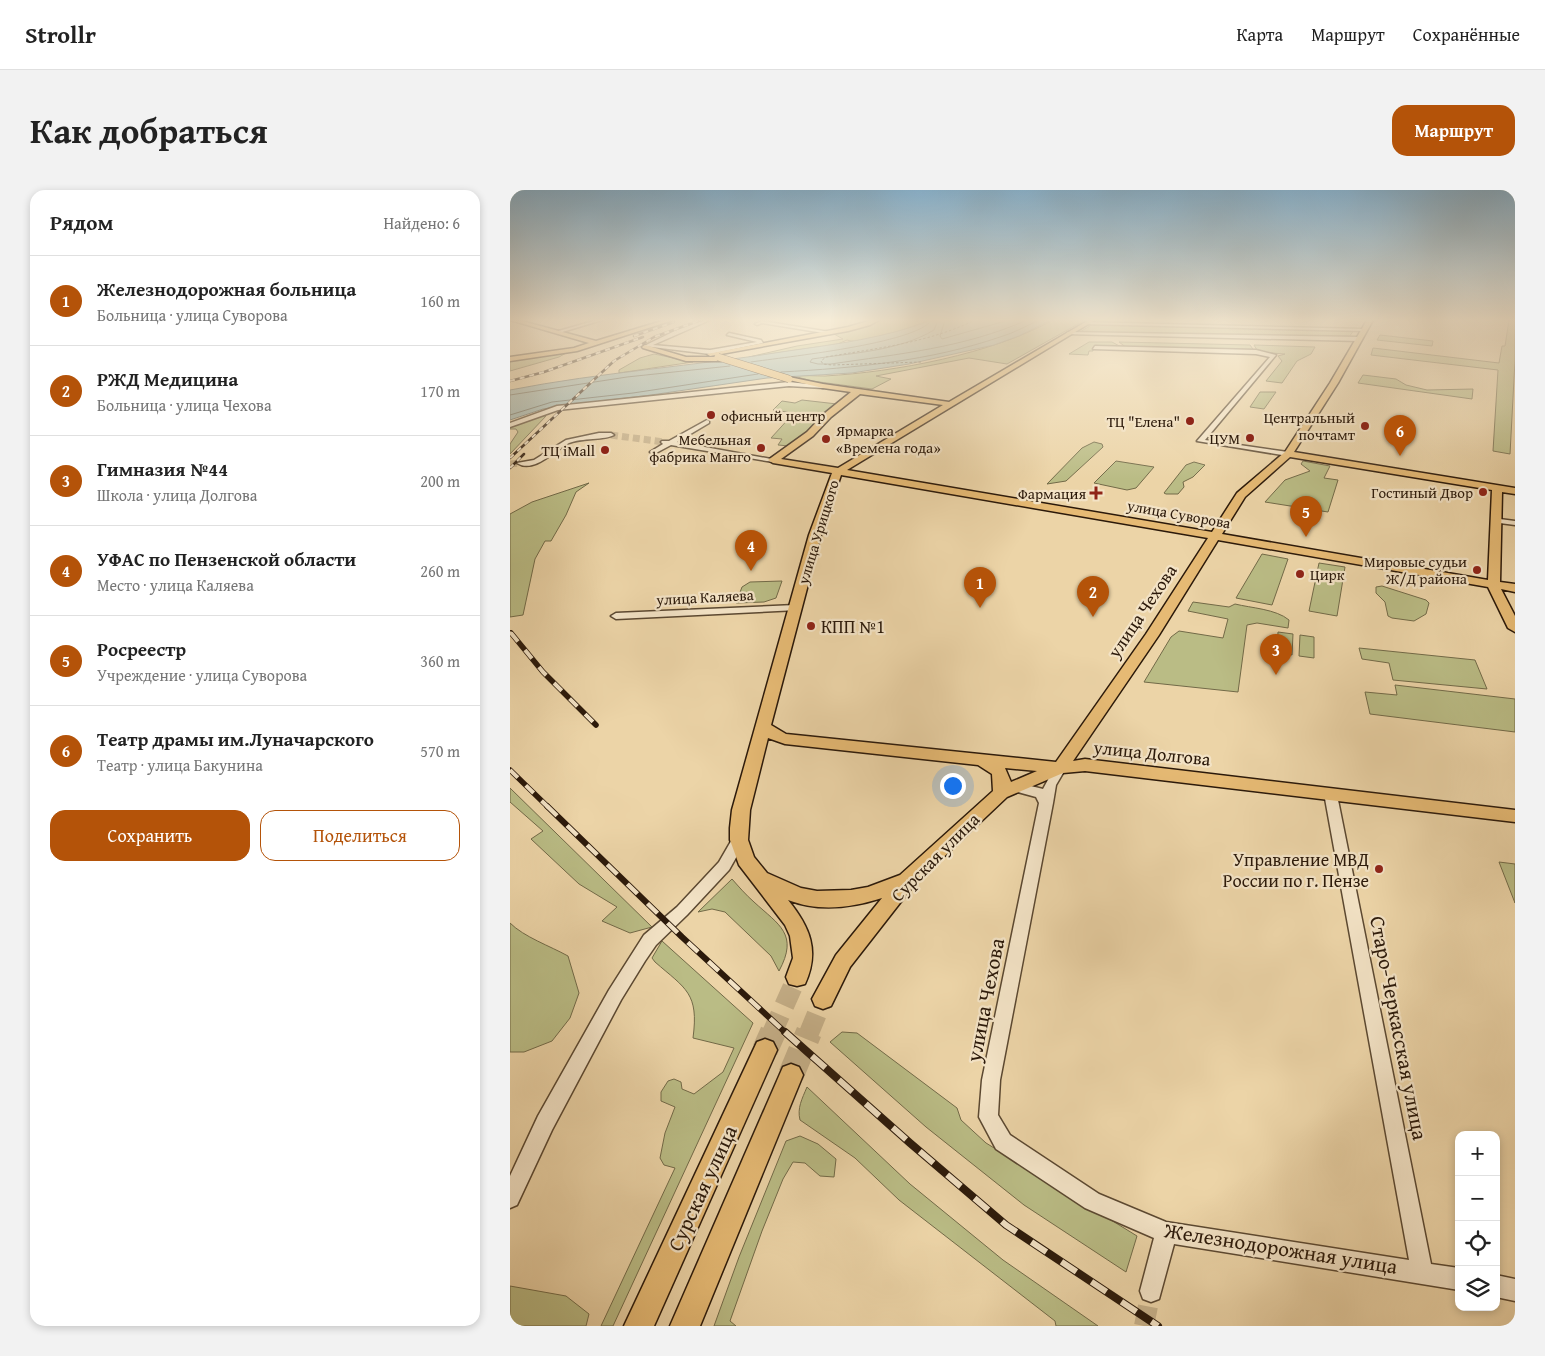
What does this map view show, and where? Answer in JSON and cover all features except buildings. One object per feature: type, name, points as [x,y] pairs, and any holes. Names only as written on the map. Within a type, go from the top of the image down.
[{"type":"main road","points":[[770,373],[823,386],[949,404]]},
{"type":"main road","name":"улица Урицкого","points":[[759,875],[746,860],[739,840],[742,810],[795,608],[825,503],[835,475],[1002,373]]},
{"type":"main road","name":"улица Чехова","points":[[1060,768],[1152,635],[1241,495],[1288,454],[1338,373]]},
{"type":"main road","points":[[773,460],[810,434],[828,415],[858,391]]},
{"type":"main road","points":[[1288,454],[1515,491]]},
{"type":"main road","name":"улица Суворова","points":[[773,460],[1515,588]]},
{"type":"main road","points":[[1497,488],[1494,588],[1515,628]]},
{"type":"main road","name":"улица Долгова","points":[[763,727],[775,736],[785,738],[1060,768],[1085,765],[1515,816]]},
{"type":"main road","points":[[756,754],[768,743],[785,738]]},
{"type":"main road","points":[[982,760],[994,764],[1002,772],[1008,790]]},
{"type":"main road","name":"Сурская улица","points":[[822,999],[843,961],[907,880],[1008,790],[1060,768]]},
{"type":"main road","points":[[759,875],[781,890],[810,899],[843,900],[877,893],[907,880]]},
{"type":"main road","points":[[759,875],[793,920],[800,936],[802,958],[797,977]]},
{"type":"main road","name":"Сурская улица","points":[[639,1326],[765,1050]]},
{"type":"main road","name":"Сурская улица","points":[[685,1326],[791,1075]]},
{"type":"street","points":[[1259,373],[1200,441],[1288,454]]},
{"type":"street","points":[[510,425],[558,408],[779,385],[823,386]]},
{"type":"street","points":[[654,452],[667,442],[707,422]]},
{"type":"street","points":[[521,463],[536,462],[568,441],[598,435],[611,435]]},
{"type":"street","points":[[667,442],[773,460]]},
{"type":"street","points":[[1496,520],[1515,523]]},
{"type":"street","name":"улица Каляева","points":[[616,616],[795,608]]},
{"type":"street","name":"улица Чехова","points":[[988,1117],[991,1080],[1046,802],[1050,784],[1060,768]]},
{"type":"street","points":[[1008,790],[1040,793],[1046,802]]},
{"type":"street","name":"Старо-Черкасская улица","points":[[1331,793],[1422,1271]]},
{"type":"street","points":[[510,1198],[545,1123],[615,995],[650,940],[682,911],[724,866],[739,840]]},
{"type":"street","name":"Железнодорожная улица","points":[[988,1117],[1003,1142],[1092,1201],[1166,1232],[1455,1277]]},
{"type":"street","points":[[1151,1291],[1166,1232]]},
{"type":"street","points":[[1500,1287],[1515,1290]]},
{"type":"green space","points":[[891,373],[876,376],[891,379],[872,389],[812,381],[794,376],[825,376]]},
{"type":"green space","points":[[1272,373],[1289,373],[1282,383],[1266,381]]},
{"type":"green space","points":[[1498,373],[1514,373],[1510,454],[1493,451]]},
{"type":"green space","points":[[1363,375],[1396,379],[1406,385],[1427,390],[1473,389],[1472,399],[1358,383]]},
{"type":"green space","points":[[1260,392],[1276,392],[1264,409],[1250,407]]},
{"type":"green space","points":[[802,400],[837,404],[803,437],[789,446],[778,445],[782,439],[771,438],[792,415],[787,412],[773,410],[782,401],[795,403]]},
{"type":"green space","points":[[546,416],[510,454],[510,444],[518,432],[516,429],[510,429],[510,426]]},
{"type":"green space","points":[[1094,442],[1102,444],[1103,447],[1066,481],[1047,484],[1082,448]]},
{"type":"green space","points":[[1116,461],[1154,467],[1136,488],[1127,490],[1094,483]]},
{"type":"green space","points":[[1303,461],[1330,466],[1324,478],[1338,480],[1328,512],[1265,502],[1285,480],[1310,471],[1301,464]]},
{"type":"green space","points":[[1194,462],[1205,465],[1193,477],[1183,482],[1184,487],[1178,494],[1164,493],[1186,465]]},
{"type":"green space","points":[[589,483],[576,492],[566,515],[551,541],[545,541],[535,559],[523,615],[510,617],[510,514],[532,502]]},
{"type":"green space","points":[[1262,554],[1288,559],[1272,605],[1236,598]]},
{"type":"green space","points":[[1319,563],[1345,567],[1337,616],[1309,611]]},
{"type":"green space","points":[[782,581],[776,598],[764,602],[736,603],[742,587],[750,582]]},
{"type":"green space","points":[[1382,586],[1426,600],[1429,603],[1426,614],[1414,621],[1388,616],[1385,602],[1376,593],[1376,587]]},
{"type":"green space","points":[[1193,602],[1229,607],[1235,604],[1277,613],[1289,620],[1288,628],[1257,623],[1247,625],[1238,692],[1144,682],[1171,637],[1179,631],[1223,638],[1228,619],[1188,611]]},
{"type":"green space","points":[[1278,632],[1293,634],[1292,655],[1277,652]]},
{"type":"green space","points":[[1300,635],[1314,637],[1314,658],[1299,656]]},
{"type":"green space","points":[[1359,648],[1475,660],[1487,689],[1393,680],[1389,663],[1362,659]]},
{"type":"green space","points":[[1395,685],[1515,699],[1515,732],[1370,714],[1365,692],[1397,695]]},
{"type":"green space","points":[[510,788],[652,927],[630,933],[602,921],[617,907],[579,884],[531,839],[543,831],[510,802]]},
{"type":"green space","points":[[1499,862],[1515,864],[1515,903]]},
{"type":"green space","points":[[732,879],[783,931],[787,948],[779,971],[771,956],[725,912],[712,909],[698,912]]},
{"type":"green space","points":[[510,923],[530,937],[568,956],[579,993],[570,1018],[552,1041],[524,1052],[510,1052]]},
{"type":"green space","points":[[662,941],[753,1023],[613,1326],[601,1326],[675,1168],[664,1165],[660,1158],[665,1133],[675,1107],[661,1101],[661,1092],[668,1081],[674,1079],[681,1082],[682,1089],[694,1094],[723,1072],[734,1048],[693,1038],[694,1011],[688,993],[652,958]]},
{"type":"green space","points":[[842,1032],[857,1033],[957,1108],[961,1120],[986,1143],[1137,1236],[1126,1272],[1024,1205],[926,1127],[830,1042]]},
{"type":"green space","points":[[807,1087],[910,1184],[1003,1260],[1098,1326],[1056,1326],[1055,1321],[899,1200],[855,1158],[800,1120],[800,1107]]},
{"type":"green space","points":[[800,1136],[818,1144],[836,1159],[834,1177],[820,1176],[805,1163],[793,1162],[783,1179],[762,1231],[730,1321],[736,1326],[714,1326],[739,1257],[786,1141]]},
{"type":"green space","points":[[510,1286],[566,1296],[589,1314],[586,1326],[510,1326]]},
{"type":"water","points":[[618,373],[852,373],[767,378],[568,405],[543,409],[510,420],[510,390]]},
{"type":"tunnel","points":[[611,435],[664,442]]},
{"type":"tunnel","points":[[510,464],[521,463]]},
{"type":"tunnel","points":[[772,1033],[797,977]]},
{"type":"tunnel","points":[[809,1033],[823,999]]},
{"type":"tunnel","points":[[765,1050],[773,1032]]},
{"type":"tunnel","points":[[791,1075],[809,1032]]},
{"type":"tunnel","points":[[1144,1326],[1151,1291]]},
{"type":"railway","points":[[510,381],[540,373]]},
{"type":"railway","points":[[510,458],[601,373]]},
{"type":"railway","points":[[510,468],[524,454]]},
{"type":"railway","points":[[511,633],[543,672],[596,725]]},
{"type":"railway","points":[[510,770],[548,807]]},
{"type":"railway","points":[[547,806],[682,937],[786,1033]]},
{"type":"railway","points":[[785,1032],[1006,1225],[1158,1326]]},
{"type":"place","name":"офисный центр","points":[[711,415]]},
{"type":"place","name":"ТЦ \"Елена\"","points":[[1190,421]]},
{"type":"place","name":"Центральный почтамт","points":[[1365,426]]},
{"type":"place","name":"ЦУМ","points":[[1250,438]]},
{"type":"place","name":"Ярмарка «Времена года»","points":[[826,439]]},
{"type":"place","name":"Мебельная фабрика Манго","points":[[761,448]]},
{"type":"place","name":"ТЦ iMall","points":[[605,450]]},
{"type":"place","name":"Театр драмы им.Луначарского","points":[[1400,456]]},
{"type":"place","name":"Гостиный Двор","points":[[1483,492]]},
{"type":"place","name":"Фармация","points":[[1096,493]]},
{"type":"place","name":"Росреестр","points":[[1306,537]]},
{"type":"place","name":"Мировые судьи Ж/Д района","points":[[1477,570]]},
{"type":"place","name":"УФАС по Пензенской области","points":[[751,571]]},
{"type":"place","name":"Цирк","points":[[1300,574]]},
{"type":"place","name":"Железнодорожная больница","points":[[980,608]]},
{"type":"place","name":"РЖД Медицина","points":[[1093,617]]},
{"type":"place","name":"КПП №1","points":[[811,626]]},
{"type":"place","name":"Гимназия №44","points":[[1276,675]]},
{"type":"place","name":"Управление МВД России по г. Пензе","points":[[1379,869]]}]
